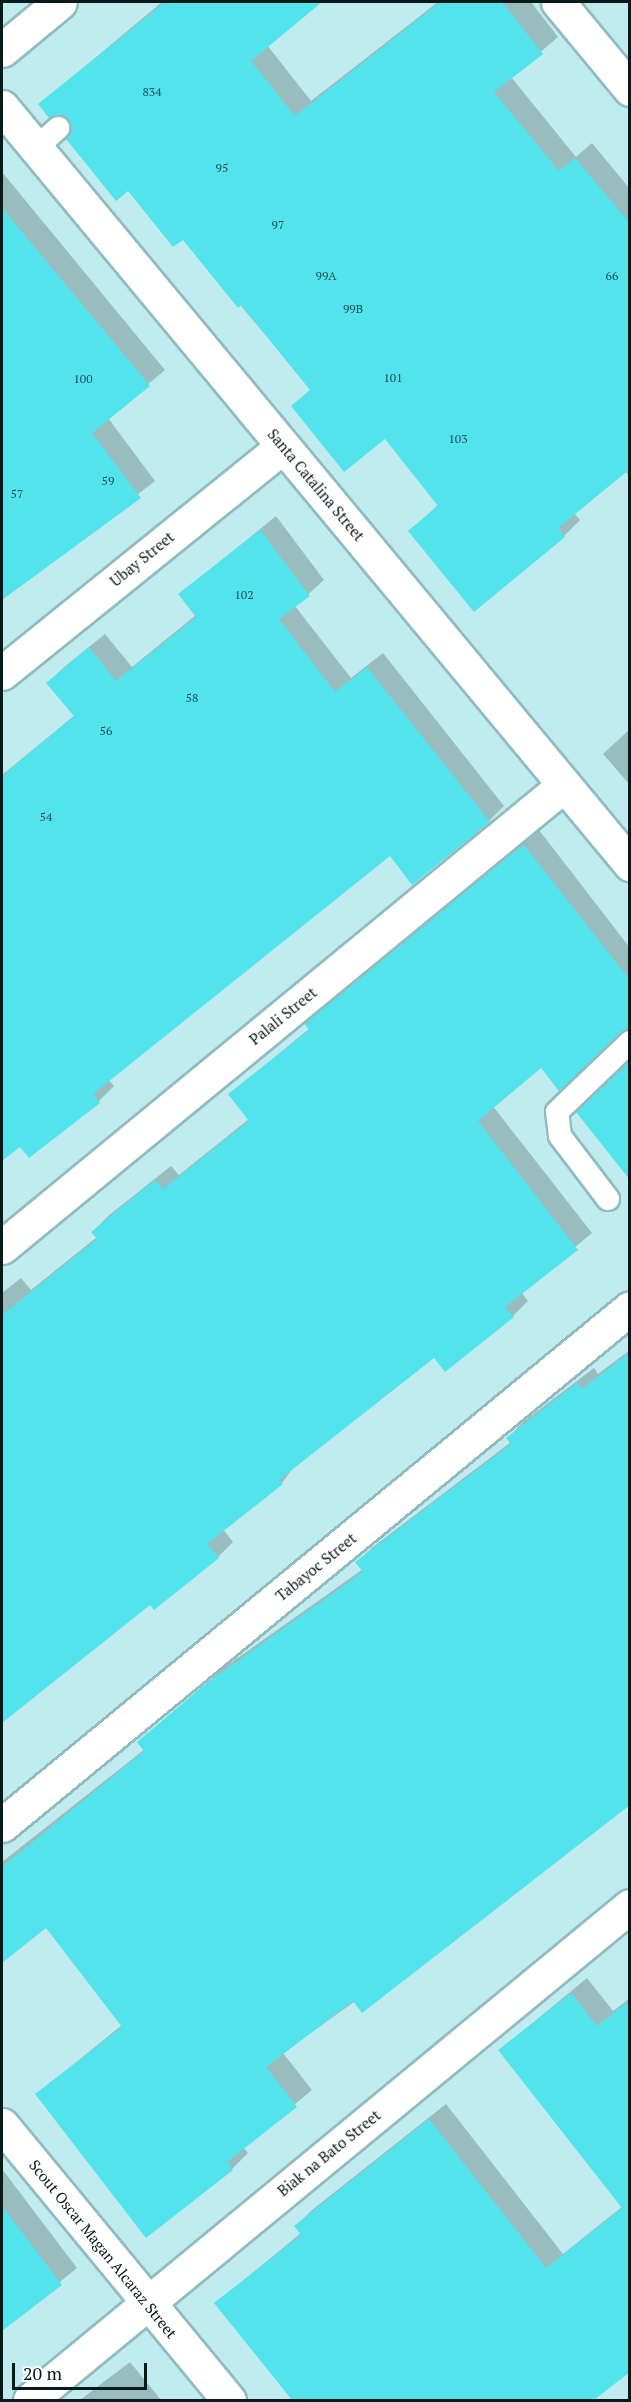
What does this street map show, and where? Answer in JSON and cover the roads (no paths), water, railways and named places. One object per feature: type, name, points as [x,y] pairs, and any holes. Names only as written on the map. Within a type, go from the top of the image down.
[{"type":"street","points":[[2,50],[60,2]]},
{"type":"street","points":[[558,2],[630,88]]},
{"type":"street","name":"Santa Catalina Street","points":[[2,106],[47,138],[283,446],[630,864]]},
{"type":"street","name":"Ubay Street","points":[[2,673],[283,446]]},
{"type":"street","name":"Palali Street","points":[[2,1247],[564,785]]},
{"type":"street","name":"Tabayoc Street","points":[[2,1826],[630,1308]]},
{"type":"street","name":"Biak na Bato Street","points":[[30,2400],[630,1906]]},
{"type":"street","name":"Scout Oscar Magan Alcaraz Street","points":[[2,2125],[146,2304],[229,2400]]},
{"type":"lane","points":[[608,1199],[560,1136],[556,1112],[630,1042]]}]
